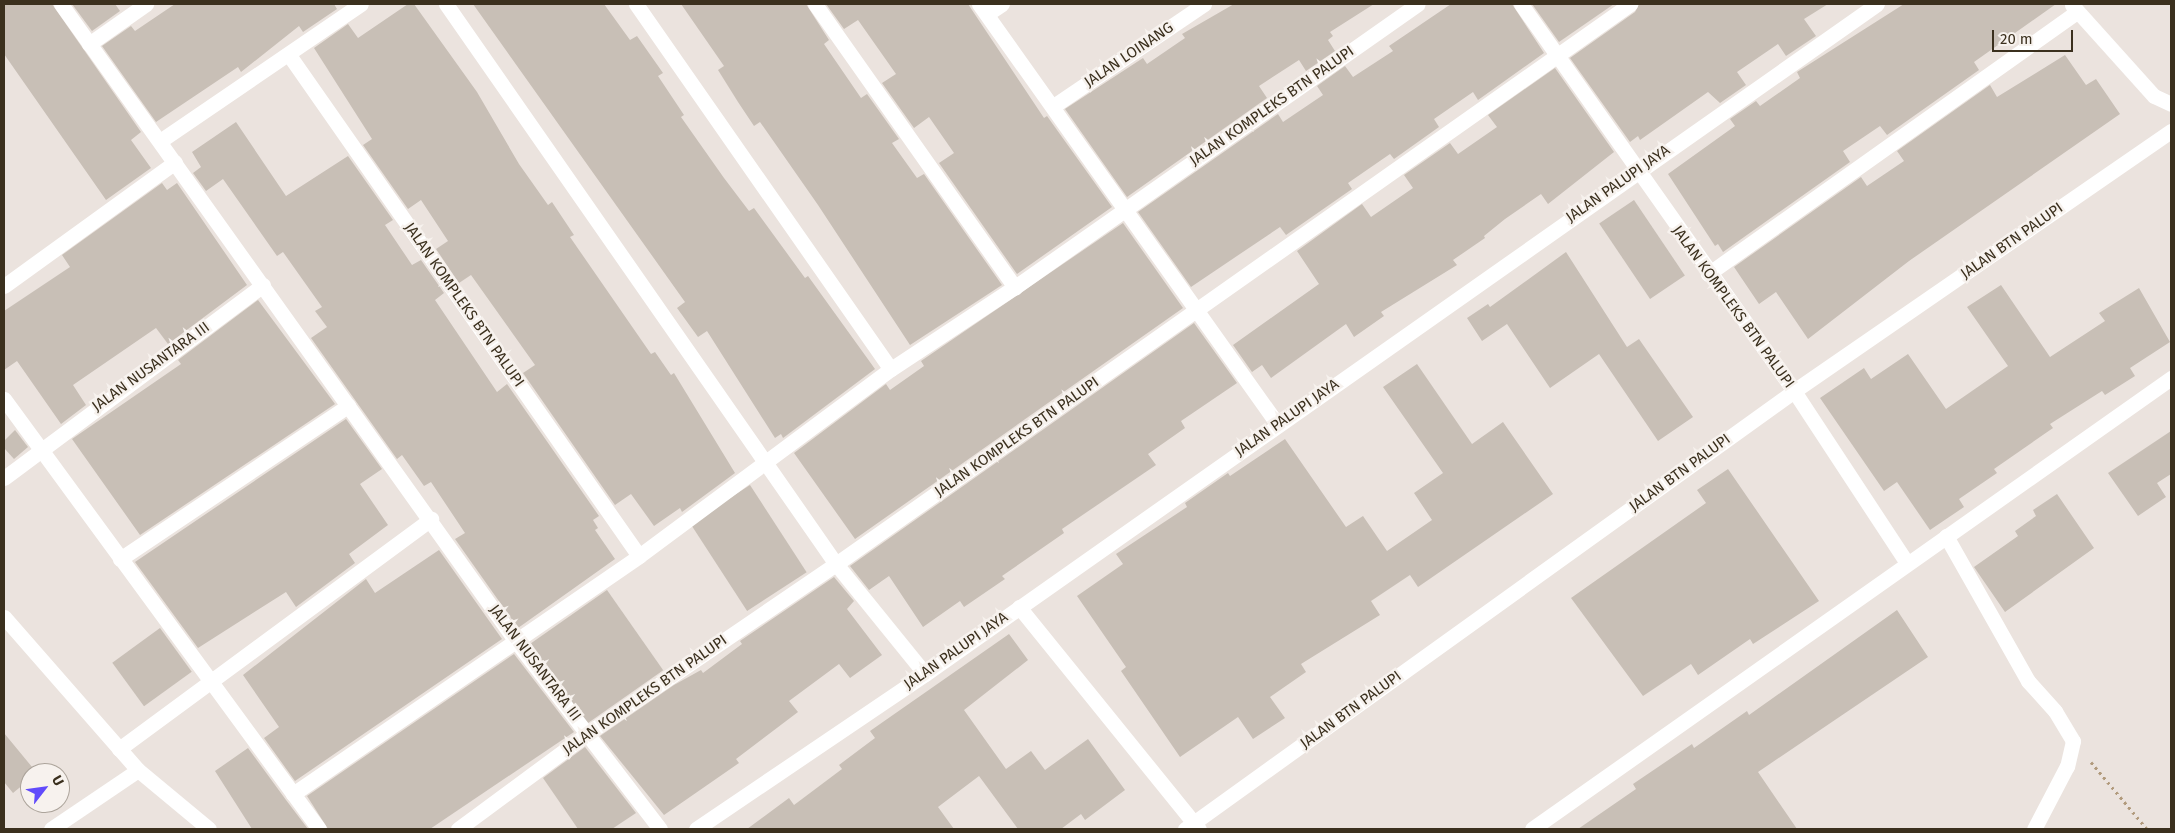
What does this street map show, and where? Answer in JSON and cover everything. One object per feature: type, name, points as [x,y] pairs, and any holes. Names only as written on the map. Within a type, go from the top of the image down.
[{"type":"street","name":"JALAN NUSANTARA III","points":[[60,4],[431,519],[515,640],[660,829]]},
{"type":"street","points":[[89,44],[146,4]]},
{"type":"street","points":[[160,141],[289,55],[361,4]]},
{"type":"street","points":[[446,4],[765,465],[836,564],[924,674]]},
{"type":"street","points":[[636,4],[891,369]]},
{"type":"street","points":[[814,4],[1016,287]]},
{"type":"street","points":[[1002,4],[983,9],[1055,105],[1278,425]]},
{"type":"street","name":"JALAN LOINANG","points":[[1055,105],[1204,4]]},
{"type":"street","name":"JALAN KOMPLEKS BTN PALUPI","points":[[293,794],[639,556],[765,465],[891,369],[1016,287],[1418,4]]},
{"type":"street","name":"JALAN KOMPLEKS BTN PALUPI","points":[[1521,4],[1708,274],[1794,391],[1907,564]]},
{"type":"street","points":[[1555,54],[1630,4]]},
{"type":"street","name":"JALAN PALUPI JAYA","points":[[696,829],[924,674],[1636,171],[1877,4]]},
{"type":"street","points":[[1708,274],[2074,8],[2154,96],[2171,104]]},
{"type":"street","name":"JALAN KOMPLEKS BTN PALUPI","points":[[458,829],[588,733],[836,564],[1555,54]]},
{"type":"street","name":"JALAN KOMPLEKS BTN PALUPI","points":[[289,55],[639,556]]},
{"type":"street","name":"JALAN BTN PALUPI","points":[[1019,607],[1193,827],[1794,391],[2171,131]]},
{"type":"street","points":[[4,286],[175,162]]},
{"type":"street","name":"JALAN NUSANTARA III","points":[[4,478],[40,449],[263,285]]},
{"type":"street","points":[[1532,829],[2171,378]]},
{"type":"street","points":[[4,399],[319,829]]},
{"type":"street","points":[[120,559],[348,406]]},
{"type":"street","points":[[119,749],[431,519]]},
{"type":"street","points":[[1946,536],[2028,681],[2059,717],[2073,741],[2066,766],[2034,829]]},
{"type":"street","points":[[4,617],[138,770],[209,829]]},
{"type":"street","points":[[51,829],[138,770]]},
{"type":"path","points":[[2073,741],[2147,829]]},
{"type":"building","points":[[4,4],[52,4],[141,132],[131,140],[151,168],[106,200],[4,54]]},
{"type":"building","points":[[72,4],[115,4],[120,11],[92,31]]},
{"type":"building","points":[[175,4],[334,4],[337,9],[303,32],[299,26],[241,72],[238,67],[156,122],[102,46],[131,26],[135,31]]},
{"type":"building","points":[[408,4],[414,4],[477,92],[519,164],[548,205],[552,202],[574,235],[570,237],[651,354],[655,352],[671,375],[674,373],[735,473],[682,512],[680,508],[654,526],[631,494],[615,505],[523,373],[535,365],[471,275],[459,283],[436,249],[448,241],[421,200],[408,209],[363,145],[372,139],[314,48],[348,24],[358,38]]},
{"type":"building","points":[[473,4],[604,4],[630,40],[637,36],[663,73],[658,76],[684,115],[681,117],[724,178],[749,211],[754,208],[805,278],[808,276],[875,369],[783,438],[781,434],[775,438],[707,331],[698,337],[677,308],[685,302]]},
{"type":"building","points":[[681,4],[806,4],[829,40],[824,44],[861,98],[867,94],[899,139],[892,143],[917,178],[924,174],[1002,285],[910,345],[818,205],[760,122],[754,126],[718,70],[724,66]]},
{"type":"building","points":[[826,4],[968,4],[1044,118],[1047,116],[1112,207],[1017,274],[939,163],[954,153],[929,117],[914,128],[882,83],[896,74],[858,20],[844,29]]},
{"type":"building","points":[[1234,4],[1374,4],[1330,32],[1333,36],[1328,40],[1335,51],[1306,71],[1299,60],[1259,86],[1267,98],[1127,197],[1065,109],[1143,58],[1147,64],[1185,38],[1182,34]]},
{"type":"building","points":[[1451,4],[1512,4],[1544,53],[1478,100],[1473,92],[1434,119],[1439,127],[1394,159],[1390,154],[1348,183],[1352,189],[1286,235],[1280,227],[1191,287],[1138,212],[1278,114],[1283,122],[1323,95],[1317,86],[1345,66],[1353,77],[1393,51],[1389,46]]},
{"type":"building","points":[[1532,4],[1614,4],[1559,42]]},
{"type":"building","points":[[1639,4],[1828,4],[1804,19],[1816,36],[1786,56],[1778,44],[1737,72],[1746,85],[1720,103],[1708,92],[1640,140],[1638,136],[1630,142],[1570,58],[1635,12]]},
{"type":"building","points":[[1904,4],[2056,4],[1974,62],[1979,70],[1887,135],[1880,126],[1843,151],[1850,162],[1723,252],[1718,244],[1715,246],[1668,174],[1735,126],[1730,119],[1756,101],[1760,106],[1800,78],[1797,72]]},
{"type":"building","points":[[2065,55],[2086,85],[2096,79],[2120,114],[1909,261],[1808,339],[1776,292],[1759,304],[1734,267],[1861,177],[1867,186],[1904,161],[1897,151],[1990,85],[1997,97]]},
{"type":"building","points":[[1555,68],[1614,152],[1548,204],[1541,194],[1505,219],[1484,236],[1485,238],[1453,260],[1457,265],[1381,312],[1384,316],[1354,337],[1346,324],[1271,378],[1262,365],[1252,372],[1233,345],[1319,284],[1297,251],[1362,204],[1371,217],[1413,188],[1404,175],[1450,143],[1458,154],[1497,127],[1488,115]]},
{"type":"building","points":[[236,122],[286,196],[348,156],[393,220],[385,225],[412,265],[421,260],[444,293],[435,300],[497,392],[507,384],[599,516],[593,520],[598,528],[595,530],[615,559],[518,628],[455,539],[465,533],[431,482],[424,486],[402,455],[397,459],[311,338],[327,327],[315,311],[322,307],[283,252],[277,256],[223,179],[206,191],[193,173],[201,167],[192,152]]},
{"type":"building","points":[[162,183],[167,190],[177,183],[247,285],[168,344],[156,328],[73,385],[86,405],[61,424],[17,361],[4,370],[4,311],[70,267],[62,255]]},
{"type":"building","points":[[1634,200],[1685,275],[1650,299],[1599,223]]},
{"type":"building","points":[[1123,223],[1183,308],[855,539],[794,453],[886,384],[890,390],[924,366],[921,361]]},
{"type":"building","points":[[1566,252],[1627,347],[1639,339],[1693,417],[1658,441],[1599,354],[1550,388],[1507,324],[1482,341],[1467,318],[1488,304],[1490,307]]},
{"type":"building","points":[[2001,285],[2050,357],[2105,321],[2099,313],[2139,288],[2170,342],[2130,368],[2135,376],[2105,395],[2102,391],[2050,424],[2053,428],[1994,469],[1997,473],[1959,499],[1964,507],[1930,530],[1897,482],[1884,491],[1820,398],[1864,368],[1871,379],[1908,354],[1946,409],[2008,366],[1967,307]]},
{"type":"building","points":[[258,300],[335,404],[140,535],[72,439],[181,364],[178,360]]},
{"type":"building","points":[[1194,323],[1237,383],[1181,421],[1185,428],[1148,454],[1156,465],[1062,529],[1064,533],[1002,576],[1005,579],[964,607],[960,601],[923,627],[889,576],[869,590],[850,566]]},
{"type":"building","points":[[1417,364],[1472,444],[1503,422],[1553,494],[1418,587],[1410,575],[1371,601],[1380,615],[1301,664],[1306,672],[1270,697],[1285,718],[1253,739],[1238,717],[1180,757],[1121,671],[1126,667],[1077,596],[1123,564],[1116,554],[1187,507],[1185,503],[1228,473],[1230,476],[1285,439],[1346,527],[1363,516],[1387,551],[1432,520],[1414,493],[1443,473],[1383,387]]},
{"type":"building","points":[[346,419],[382,469],[360,484],[388,525],[349,554],[355,563],[296,607],[286,592],[198,648],[135,562]]},
{"type":"building","points":[[15,430],[28,447],[14,459],[4,448],[4,441]]},
{"type":"building","points":[[2171,431],[2171,474],[2157,483],[2166,497],[2138,516],[2108,473]]},
{"type":"building","points":[[1728,469],[1819,601],[1753,644],[1750,639],[1698,675],[1691,664],[1643,696],[1571,598],[1706,503],[1697,490]]},
{"type":"building","points":[[750,485],[807,572],[747,611],[690,524]]},
{"type":"building","points":[[2057,494],[2094,548],[2005,612],[1974,567],[2018,536],[2015,531],[2036,516],[2033,510]]},
{"type":"building","points":[[439,550],[502,639],[295,781],[264,738],[279,727],[243,675],[366,579],[375,593]]},
{"type":"building","points":[[834,577],[854,601],[847,609],[882,655],[850,678],[839,664],[789,701],[798,712],[736,759],[739,763],[664,815],[600,736],[674,685],[701,670],[703,673],[742,644],[740,641]]},
{"type":"building","points":[[607,590],[663,670],[586,724],[530,644]]},
{"type":"building","points":[[1897,610],[1928,657],[1758,772],[1797,829],[1578,829],[1636,789],[1633,784],[1692,744],[1694,748],[1747,711],[1749,715]]},
{"type":"building","points":[[160,628],[192,672],[144,706],[112,663]]},
{"type":"building","points":[[1009,634],[1028,660],[964,710],[1006,769],[1031,751],[1045,770],[1088,739],[1125,790],[1085,820],[1081,814],[1061,829],[1018,829],[979,776],[938,807],[954,829],[747,829],[789,798],[794,805],[842,769],[839,765],[875,738],[870,731]]},
{"type":"building","points":[[514,654],[574,732],[430,829],[328,829],[307,796]]},
{"type":"building","points":[[4,733],[29,763],[20,763],[20,787],[13,793],[4,782]]},
{"type":"building","points":[[585,747],[636,813],[612,829],[578,829],[543,778]]},
{"type":"building","points":[[248,748],[308,829],[252,829],[215,771]]}]
